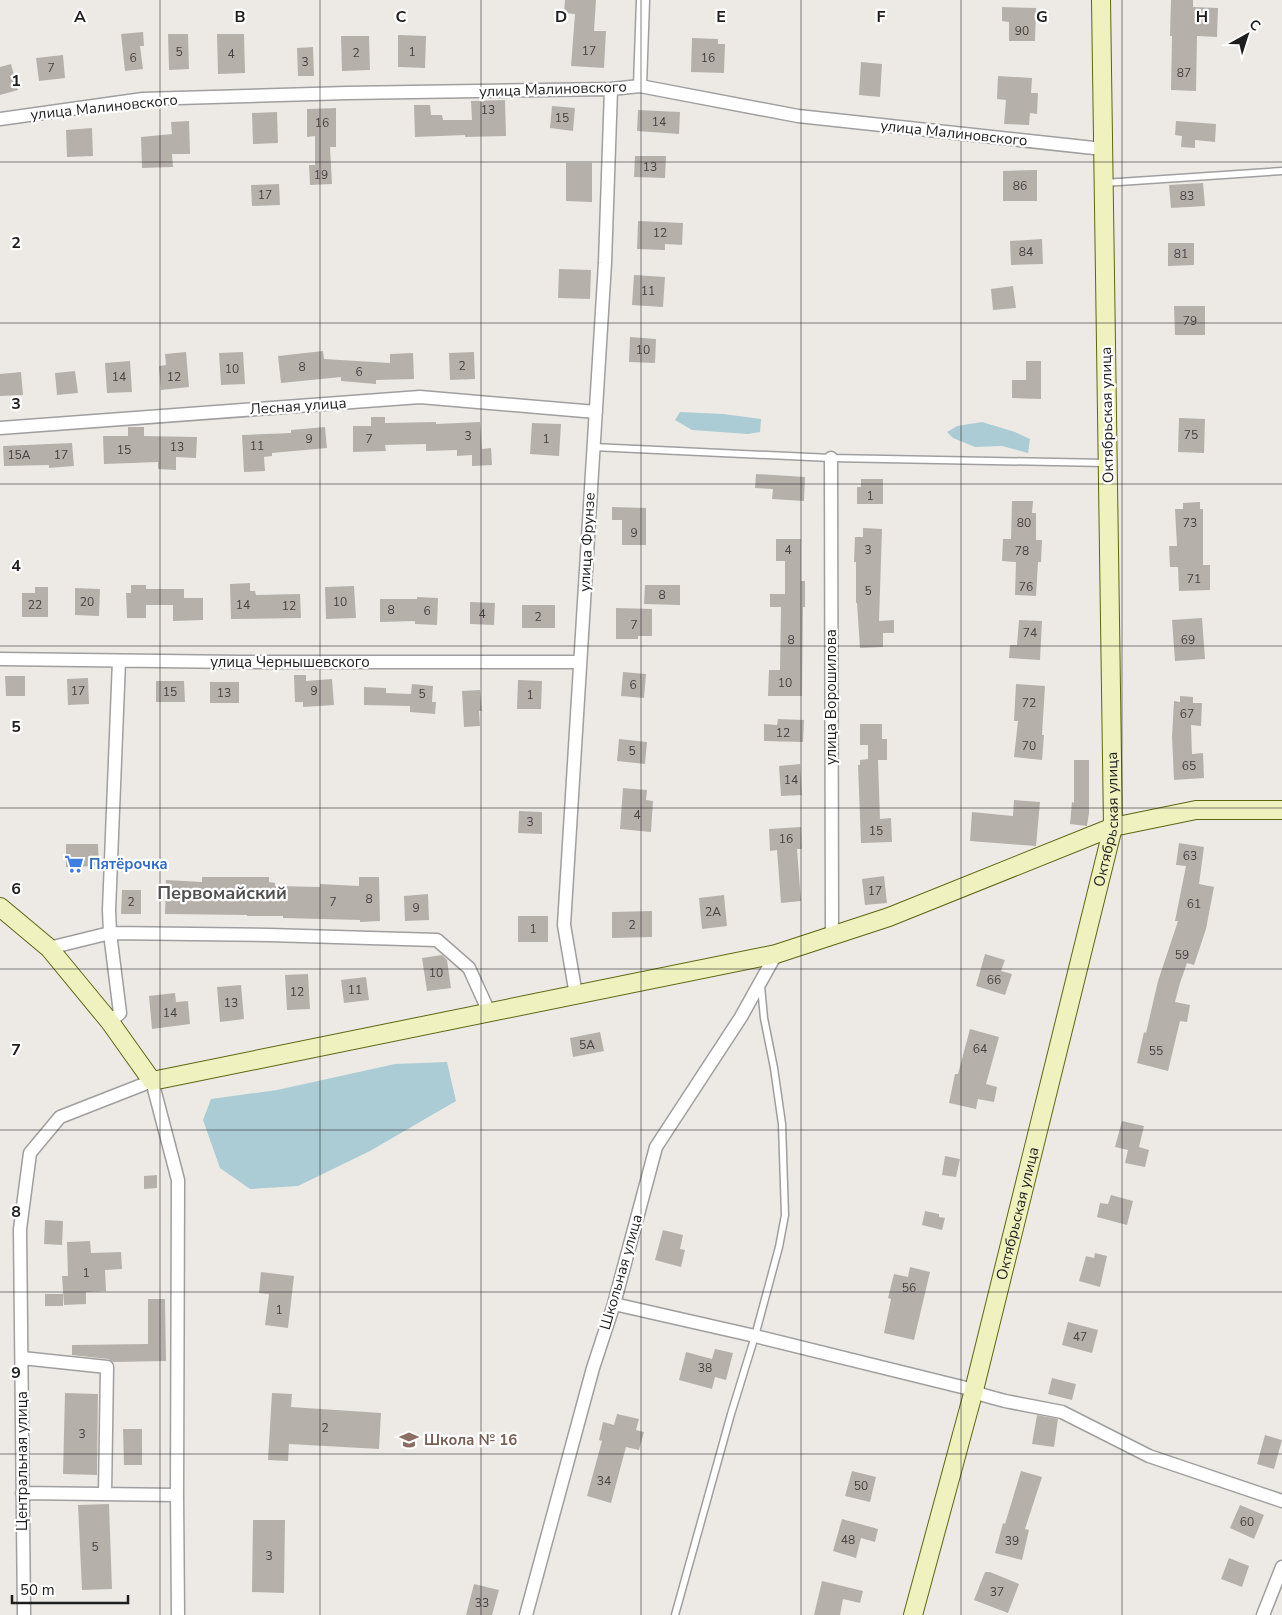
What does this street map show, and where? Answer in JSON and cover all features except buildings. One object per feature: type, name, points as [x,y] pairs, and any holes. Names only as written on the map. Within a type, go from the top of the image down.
[{"type":"street","points":[[640,86],[643,0]]},
{"type":"street","name":"Октябрьская улица","points":[[913,1615],[974,1390],[1113,827],[1101,0]]},
{"type":"street","name":"улица Малиновского","points":[[0,119],[143,100],[347,93],[611,89],[640,86],[798,116],[1103,148]]},
{"type":"street","name":"улица Фрунзе","points":[[576,995],[564,924],[605,263],[611,89]]},
{"type":"street","name":"Лесная улица","points":[[0,428],[420,397],[596,412]]},
{"type":"street","name":"улица Ворошилова","points":[[831,458],[832,935]]},
{"type":"street","name":"улица Чернышевского","points":[[0,659],[240,662],[580,662]]},
{"type":"street","points":[[110,1022],[120,1013],[109,910],[119,661]]},
{"type":"street","points":[[152,1081],[776,954],[889,917],[1113,827],[1196,810],[1282,810]]},
{"type":"street","points":[[0,907],[49,948],[110,1022],[152,1081],[178,1180],[178,1615]]},
{"type":"street","points":[[49,948],[110,933],[437,940],[469,968],[489,1012]]},
{"type":"street","name":"Школьная улица","points":[[526,1615],[592,1368],[614,1304],[656,1147],[742,1017],[776,954]]},
{"type":"street","name":"Центральная улица","points":[[24,1615],[20,1229],[30,1153],[60,1118],[152,1081]]},
{"type":"street","points":[[614,1304],[755,1336],[974,1390],[983,1395],[1005,1401],[1062,1412],[1149,1456],[1282,1501]]},
{"type":"street","points":[[22,1358],[108,1367],[105,1494]]},
{"type":"street","points":[[22,1493],[177,1495]]},
{"type":"street","points":[[1263,1615],[1282,1567]]},
{"type":"lane","points":[[1103,183],[1282,170]]},
{"type":"lane","points":[[593,447],[831,458],[1108,463]]},
{"type":"lane","points":[[675,1615],[731,1414],[755,1336],[779,1247],[785,1215],[782,1124],[760,983]]},
{"type":"water","points":[[680,412],[723,414],[761,419],[760,432],[748,434],[692,430],[675,420]]},
{"type":"water","points":[[982,422],[1015,432],[1030,439],[1028,453],[1002,446],[975,447],[953,438],[947,432],[957,426]]},
{"type":"water","points":[[447,1062],[456,1101],[370,1151],[298,1186],[250,1189],[220,1168],[203,1120],[211,1099],[277,1090],[395,1064]]},
{"type":"place","name":"Пятёрочка","points":[[74,864]]},
{"type":"place","name":"Школа № 16","points":[[409,1440]]},
{"type":"district","name":"Первомайский","points":[[222,893]]}]
